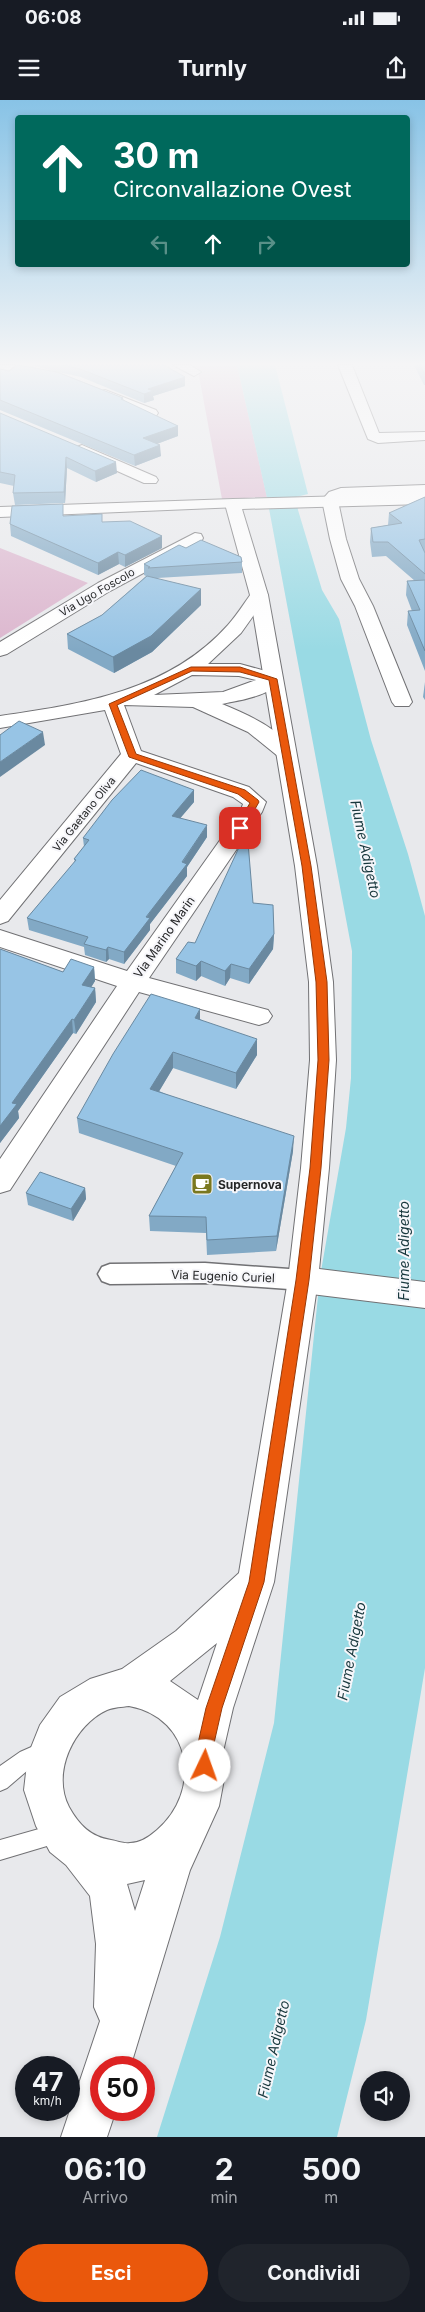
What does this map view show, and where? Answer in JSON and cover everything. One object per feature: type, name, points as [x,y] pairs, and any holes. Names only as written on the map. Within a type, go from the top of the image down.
[{"type":"street","points":[[104,460],[150,480]]},
{"type":"street","points":[[324,501],[341,494],[425,490]]},
{"type":"street","points":[[0,512],[241,503],[425,499]]},
{"type":"street","points":[[324,501],[350,579],[364,606],[402,702]]},
{"type":"street","points":[[111,2056],[169,1870],[184,1835],[199,1810],[206,1781],[204,1752],[214,1708],[256,1582],[310,1281],[315,1168],[323,1060],[321,982],[306,866],[259,595],[241,503]]},
{"type":"street","name":"Via Ugo Foscolo","points":[[0,650],[104,587],[195,538]]},
{"type":"street","points":[[0,722],[69,713],[119,702],[191,669],[232,634],[259,595]]},
{"type":"street","points":[[191,669],[240,670],[273,679]]},
{"type":"street","points":[[119,702],[199,702],[250,690],[273,679]]},
{"type":"street","points":[[119,702],[132,756]]},
{"type":"street","points":[[199,702],[246,720],[272,739],[286,753]]},
{"type":"street","name":"Via Gaetano Oliva","points":[[0,916],[132,756]]},
{"type":"street","name":"Via Marino Marin","points":[[0,1182],[133,982],[251,812],[255,802],[241,792],[132,756]]},
{"type":"street","points":[[0,938],[133,982],[259,1016]]},
{"type":"street","name":"Via Eugenio Curiel","points":[[110,1274],[223,1274],[310,1281],[425,1295]]},
{"type":"street","points":[[129,1687],[189,1644],[256,1582]]},
{"type":"street","points":[[108,2056],[118,1971],[115,1919],[106,1882],[71,1842],[48,1807],[44,1778],[48,1750],[61,1724],[80,1704],[104,1691],[129,1687],[155,1692],[177,1706],[194,1726],[204,1752]]},
{"type":"street","points":[[71,1842],[107,1862],[134,1864],[161,1854],[184,1835]]},
{"type":"street","points":[[84,2137],[90,2119]]},
{"type":"lane","points":[[0,1781],[6,1773],[30,1756],[48,1750]]},
{"type":"lane","points":[[0,1850],[71,1842]]},
{"type":"shaded area","points":[[215,460],[259,460],[267,497],[222,499]]},
{"type":"shaded area","points":[[0,548],[88,583],[0,638]]},
{"type":"water","name":"Fiume Adigetto","points":[[258,460],[299,460],[308,494],[296,497],[298,510],[322,590],[339,619],[371,740],[408,854],[425,916],[425,1668],[366,2020],[337,2137],[157,2137],[220,1937],[274,1723],[320,1277],[346,1128],[351,1078],[352,951]]},
{"type":"building","points":[[0,460],[66,460],[64,492],[13,493],[15,475],[0,472]]},
{"type":"building","points":[[72,460],[111,460],[116,462],[95,471]]},
{"type":"building","points":[[425,497],[425,539],[419,540],[425,553],[425,574],[388,542],[373,542],[371,528],[402,523],[389,513]]},
{"type":"building","points":[[63,504],[63,516],[102,514],[102,522],[130,521],[162,536],[125,555],[118,552],[98,563],[10,524],[12,506]]},
{"type":"building","points":[[201,540],[241,557],[242,562],[148,568],[150,567],[144,564],[179,545],[186,548]]},
{"type":"building","points":[[147,576],[201,589],[151,636],[113,657],[67,634],[102,615]]},
{"type":"building","points":[[425,580],[425,651],[408,611],[420,610],[407,581]]},
{"type":"building","points":[[19,721],[43,732],[0,762],[0,735]]},
{"type":"building","points":[[141,770],[194,790],[172,816],[207,825],[182,862],[187,864],[146,917],[150,918],[124,952],[108,947],[106,950],[84,944],[88,937],[27,918],[76,860],[74,859],[89,840],[83,838],[112,800]]},
{"type":"building","points":[[247,830],[253,903],[273,905],[274,934],[249,969],[231,964],[225,971],[201,961],[196,966],[176,959],[188,942],[195,943]]},
{"type":"building","points":[[0,949],[63,972],[71,959],[94,967],[82,985],[95,988],[74,1020],[72,1019],[12,1103],[17,1104],[0,1126]]},
{"type":"building","points":[[151,994],[200,1009],[195,1018],[257,1039],[236,1073],[173,1052],[150,1089],[294,1136],[277,1236],[207,1240],[206,1217],[149,1216],[183,1153],[77,1118],[113,1054]]},
{"type":"building","points":[[40,1172],[85,1188],[71,1209],[26,1193]]},
{"type":"place","name":"Supernova","points":[[202,1184]]},
{"type":"route","points":[[205,1766],[204,1752],[214,1708],[256,1582],[303,1280],[315,1168],[323,1060],[321,982],[306,866],[273,679],[261,674],[240,670],[191,669],[113,704],[132,756],[241,792],[255,802],[251,812],[240,828]]}]
